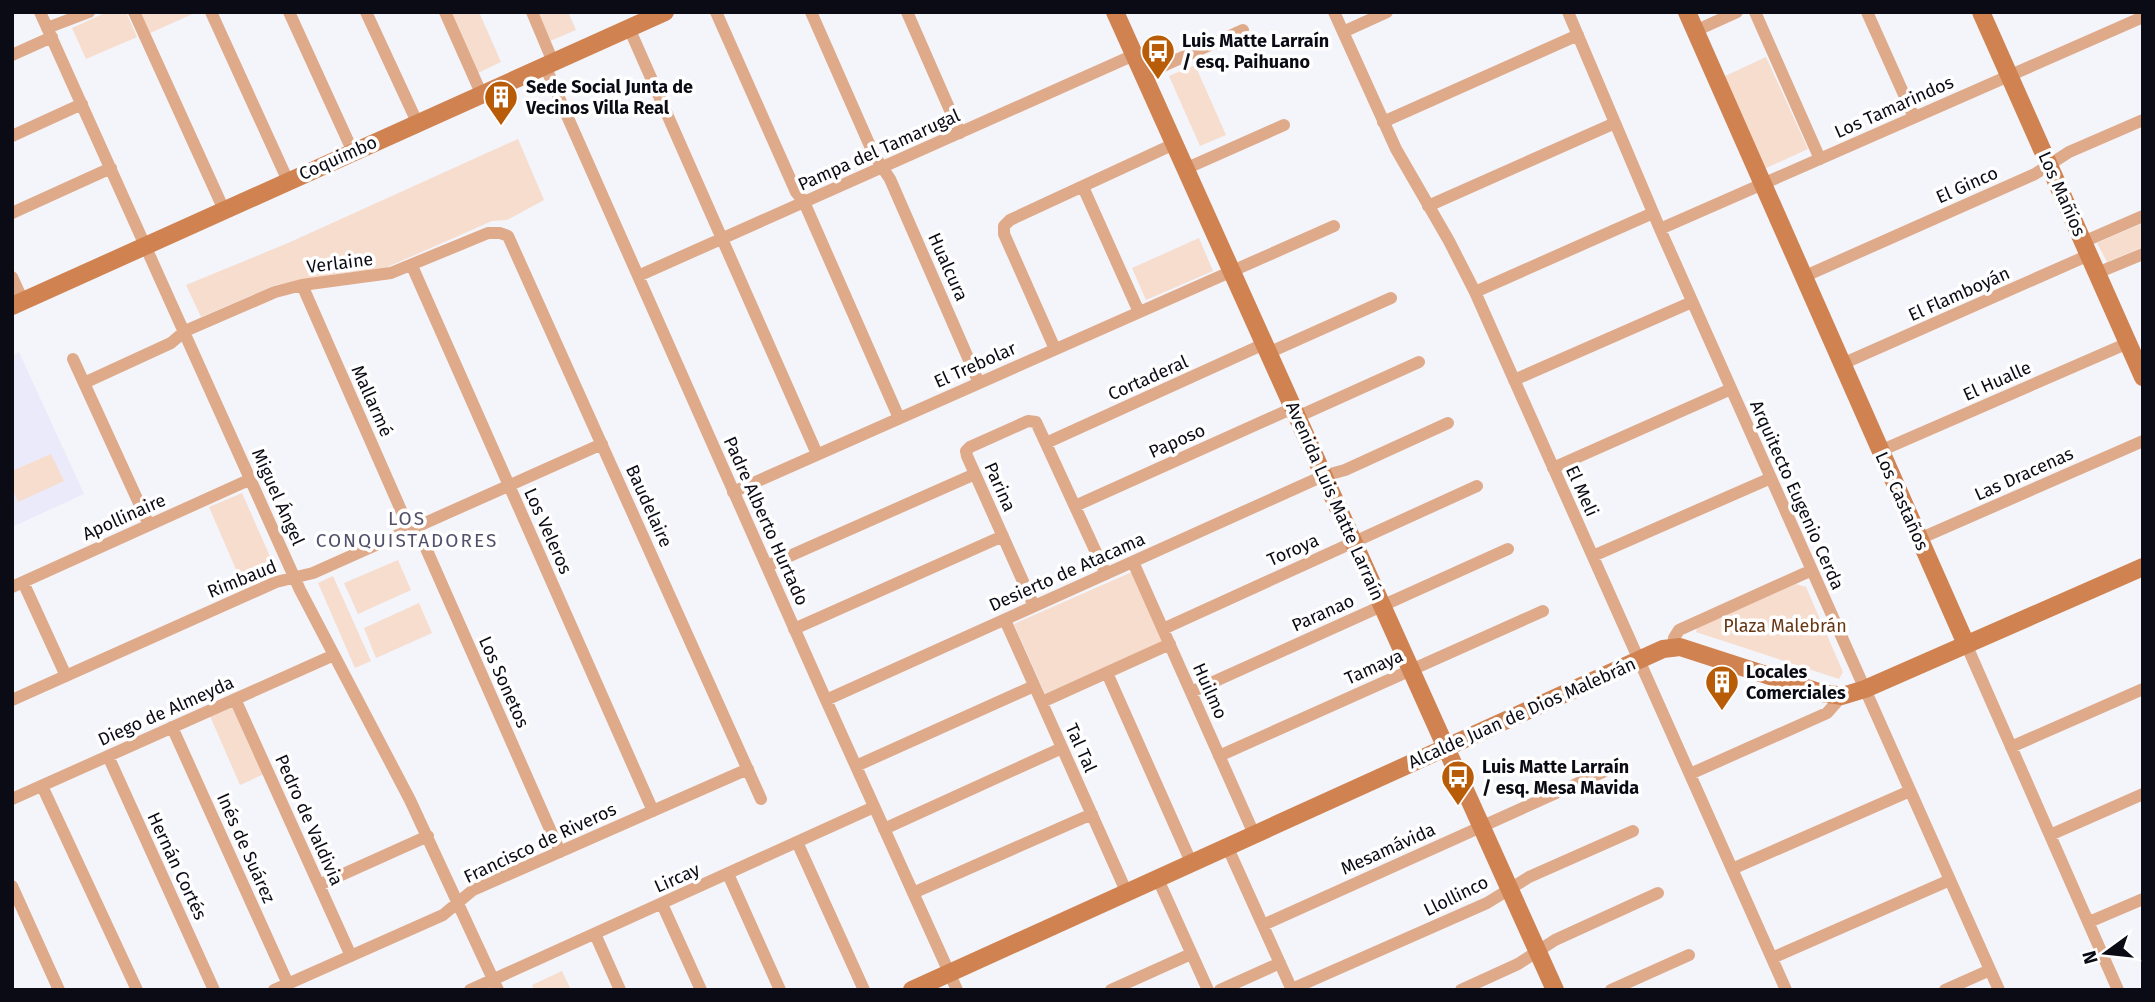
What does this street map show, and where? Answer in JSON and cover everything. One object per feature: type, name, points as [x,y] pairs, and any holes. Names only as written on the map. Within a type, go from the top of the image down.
[{"type":"street","name":"Miguel Ángel","points":[[40,12],[295,577],[428,836],[496,985]]},
{"type":"street","points":[[12,55],[89,12]]},
{"type":"street","points":[[134,12],[224,210]]},
{"type":"street","points":[[211,12],[288,181]]},
{"type":"street","points":[[289,12],[353,152]]},
{"type":"street","points":[[366,12],[417,122]]},
{"type":"street","points":[[445,12],[481,93]]},
{"type":"street","name":"Padre Alberto Hurtado","points":[[532,12],[549,64],[638,275],[957,990]]},
{"type":"street","name":"Coquimbo","points":[[18,303],[665,12]]},
{"type":"street","points":[[716,12],[796,192],[804,202],[899,418]]},
{"type":"street","name":"Hualcura","points":[[811,12],[870,145],[890,179],[979,383]]},
{"type":"street","points":[[906,12],[960,133]]},
{"type":"street","name":"Avenida Luis Matte Larraín","points":[[1115,12],[1555,990]]},
{"type":"street","name":"El Meli","points":[[1334,12],[1383,122],[1475,292],[1786,990]]},
{"type":"street","points":[[1343,32],[1387,12]]},
{"type":"street","name":"Arquitecto Eugenio Cerda","points":[[1568,12],[1692,302],[1999,990]]},
{"type":"street","name":"Los Castaños","points":[[1687,12],[2118,990]]},
{"type":"street","points":[[1695,31],[1737,12]]},
{"type":"street","points":[[1755,12],[1820,159]]},
{"type":"street","points":[[1867,12],[1914,117]]},
{"type":"street","name":"Los Mañíos","points":[[1982,12],[2097,273],[2135,350],[2143,377]]},
{"type":"street","name":"Los Tamarindos","points":[[1660,229],[2143,17]]},
{"type":"street","points":[[629,28],[817,454]]},
{"type":"street","points":[[1143,75],[1243,30]]},
{"type":"street","points":[[1383,122],[1578,35]]},
{"type":"street","name":"Pampa del Tamarugal","points":[[638,275],[1134,55]]},
{"type":"street","points":[[12,136],[82,104]]},
{"type":"street","name":"El Ginco","points":[[1803,277],[2035,174],[2069,152],[2143,120]]},
{"type":"street","points":[[1427,206],[1615,122]]},
{"type":"street","points":[[1185,169],[1284,125]]},
{"type":"street","points":[[1055,349],[1004,234],[1004,226],[1010,220],[1174,144]]},
{"type":"street","points":[[12,213],[111,168]]},
{"type":"street","points":[[1083,187],[1139,312]]},
{"type":"street","points":[[1475,292],[1653,213]]},
{"type":"street","name":"El Flamboyán","points":[[1842,364],[2086,248],[2143,216]]},
{"type":"street","name":"El Trebolar","points":[[733,492],[1334,226]]},
{"type":"street","name":"Verlaine","points":[[84,383],[171,343],[185,331],[275,292],[302,285],[380,276],[412,266],[488,233],[500,233]]},
{"type":"street","name":"Baudelaire","points":[[500,233],[508,236],[512,242],[761,799]]},
{"type":"street","points":[[2097,273],[2143,254]]},
{"type":"street","name":"Los Veleros","points":[[412,266],[653,811]]},
{"type":"street","points":[[12,277],[18,303]]},
{"type":"street","name":"Mallarmé","points":[[302,285],[404,517],[413,528]]},
{"type":"street","name":"Cortaderal","points":[[1046,443],[1391,298]]},
{"type":"street","points":[[1514,380],[1692,302]]},
{"type":"street","name":"El Hualle","points":[[1880,451],[2135,350]]},
{"type":"street","points":[[73,359],[149,525]]},
{"type":"street","name":"Paposo","points":[[1075,506],[1419,362]]},
{"type":"street","points":[[1553,468],[1731,389]]},
{"type":"street","name":"Parina","points":[[1034,606],[966,453],[968,448],[1034,421],[1046,443]]},
{"type":"street","name":"Desierto de Atacama","points":[[826,700],[1448,423]]},
{"type":"street","name":"Las Dracenas","points":[[1919,540],[2143,441]]},
{"type":"street","points":[[1046,443],[1106,574]]},
{"type":"street","name":"Rimbaud","points":[[12,700],[276,582],[313,573],[602,444]]},
{"type":"street","points":[[767,566],[975,474]]},
{"type":"street","points":[[1593,556],[1771,478]]},
{"type":"street","name":"Apollinaire","points":[[17,584],[251,479]]},
{"type":"street","name":"Toroya","points":[[1163,629],[1477,486]]},
{"type":"street","name":"Los Sonetos","points":[[413,528],[421,537],[561,852]]},
{"type":"street","points":[[794,629],[1003,536]]},
{"type":"street","name":"Paranao","points":[[1191,692],[1508,549]]},
{"type":"street","name":"Huilmo","points":[[1133,562],[1254,834]]},
{"type":"street","points":[[1812,570],[1685,627],[1676,634],[1673,647],[1822,693],[1842,696],[1865,689],[2143,567]]},
{"type":"street","points":[[17,584],[66,676]]},
{"type":"street","name":"Tamaya","points":[[1219,756],[1543,611]]},
{"type":"street","name":"Tal Tal","points":[[1005,620],[1126,891]]},
{"type":"street","points":[[1042,702],[1170,644]]},
{"type":"street","name":"Alcalde Juan de Dios Malebrán","points":[[912,990],[1639,659],[1673,647]]},
{"type":"street","name":"Diego de Almeyda","points":[[12,799],[334,655]]},
{"type":"street","points":[[1107,673],[1191,862]]},
{"type":"street","points":[[856,766],[1034,686]]},
{"type":"street","points":[[2011,747],[2143,690]]},
{"type":"street","points":[[1690,774],[1827,713],[1842,696]]},
{"type":"street","name":"Pedro de Valdivia","points":[[235,699],[351,956]]},
{"type":"street","name":"Inés de Suárez","points":[[172,727],[288,984]]},
{"type":"street","points":[[884,829],[1062,748]]},
{"type":"street","name":"Hernán Cortés","points":[[108,756],[215,990]]},
{"type":"street","name":"Francisco de Riveros","points":[[274,990],[443,915],[473,890],[748,769]]},
{"type":"street","name":"Mesamávida","points":[[1263,925],[1605,771]]},
{"type":"street","points":[[42,786],[137,990]]},
{"type":"street","points":[[1732,869],[1910,791]]},
{"type":"street","points":[[2050,835],[2143,794]]},
{"type":"street","name":"Lircay","points":[[470,990],[496,985],[595,934],[874,807]]},
{"type":"street","points":[[913,893],[1092,814]]},
{"type":"street","name":"Llollinco","points":[[1292,990],[1487,903],[1529,877],[1633,831]]},
{"type":"street","points":[[320,886],[428,836]]},
{"type":"street","points":[[797,842],[864,990]]},
{"type":"street","points":[[1227,846],[1292,990]]},
{"type":"street","points":[[728,874],[780,990]]},
{"type":"street","points":[[1157,877],[1208,990]]},
{"type":"street","points":[[1772,958],[1950,880]]},
{"type":"street","points":[[12,886],[59,990]]},
{"type":"street","points":[[1461,990],[1518,964],[1555,940],[1658,893]]},
{"type":"street","points":[[2089,922],[2143,899]]},
{"type":"street","points":[[662,904],[701,990]]},
{"type":"street","points":[[595,934],[620,990]]},
{"type":"street","points":[[1111,990],[1191,954]]},
{"type":"street","points":[[1611,990],[1689,955]]},
{"type":"street","points":[[1220,990],[1280,963]]},
{"type":"street","points":[[1945,990],[1990,970]]},
{"type":"shaded area","points":[[19,352],[84,494],[12,527],[12,355]]},
{"type":"green space","points":[[107,12],[126,12],[137,37],[86,59],[72,28]]},
{"type":"green space","points":[[140,12],[197,12],[148,34]]},
{"type":"green space","points":[[450,12],[479,12],[501,62],[478,73]]},
{"type":"green space","points":[[537,12],[568,12],[576,30],[550,41]]},
{"type":"green space","points":[[1766,57],[1808,149],[1764,169],[1723,77]]},
{"type":"green space","points":[[1195,65],[1226,135],[1200,146],[1169,76]]},
{"type":"green space","points":[[518,139],[544,200],[507,220],[492,221],[383,269],[276,285],[201,317],[186,285],[288,243]]},
{"type":"green space","points":[[2143,223],[2143,247],[2107,262],[2097,243]]},
{"type":"green space","points":[[1199,238],[1213,271],[1146,300],[1132,268]]},
{"type":"green space","points":[[51,454],[64,481],[18,502],[12,488],[12,471]]},
{"type":"green space","points":[[242,493],[272,561],[264,565],[265,569],[274,565],[278,574],[244,588],[209,507]]},
{"type":"green space","points":[[398,560],[411,590],[358,614],[344,583]]},
{"type":"green space","points":[[1132,572],[1163,642],[1045,694],[1014,624]]},
{"type":"green space","points":[[333,576],[371,661],[355,668],[318,583]]},
{"type":"green space","name":"Plaza Malebrán","points":[[1796,584],[1806,587],[1843,672],[1839,679],[1696,632],[1697,628]]},
{"type":"green space","points":[[419,603],[432,633],[376,658],[364,628]]},
{"type":"green space","points":[[233,706],[264,774],[240,785],[210,716]]},
{"type":"green space","points":[[562,971],[571,990],[534,990],[532,985]]},
{"type":"place","name":"Luis Matte Larraín / esq. Paihuano","points":[[1158,81]]},
{"type":"place","name":"Sede Social Junta de Vecinos Villa Real","points":[[501,127]]},
{"type":"place","name":"Locales Comerciales","points":[[1722,712]]},
{"type":"place","name":"Luis Matte Larraín / esq. Mesa Mavida","points":[[1458,807]]},
{"type":"district","name":"LOS CONQUISTADORES","points":[[407,529]]}]
